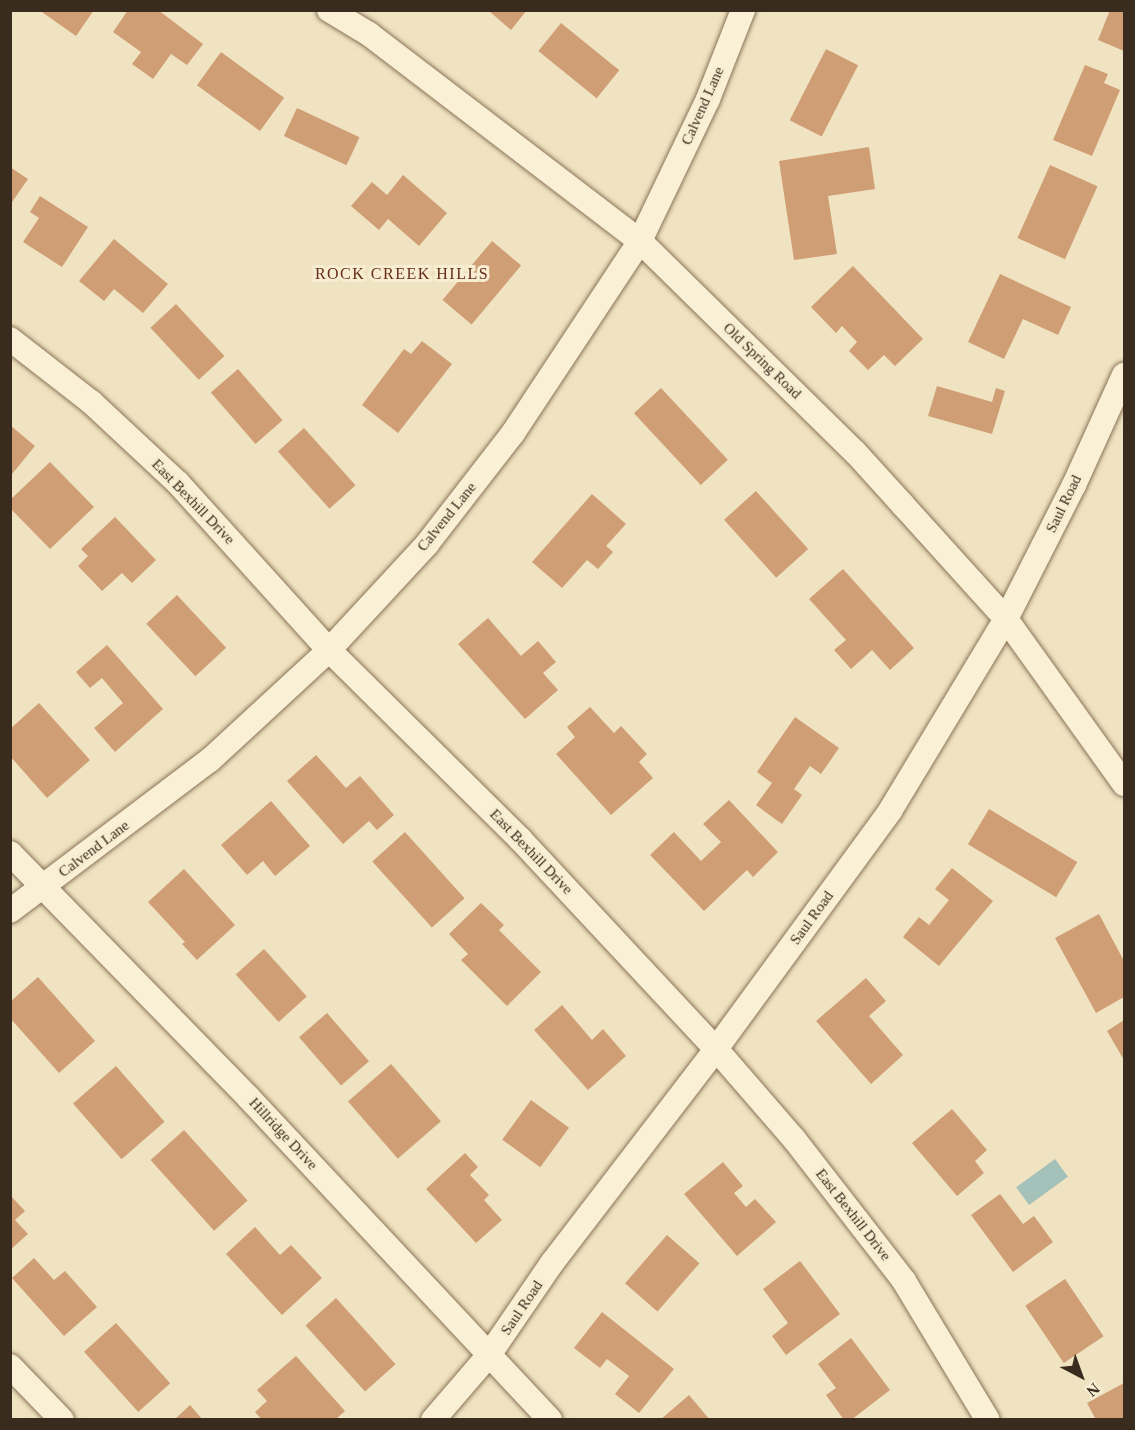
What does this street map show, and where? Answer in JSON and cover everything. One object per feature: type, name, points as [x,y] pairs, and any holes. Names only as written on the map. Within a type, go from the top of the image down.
[{"type":"street","name":"Old Spring Road","points":[[329,10],[369,34],[640,241],[855,452],[1006,619],[1125,784]]},
{"type":"street","name":"Calvend Lane","points":[[10,911],[44,888],[210,760],[329,650],[427,544],[506,443],[640,241],[708,99],[743,10]]},
{"type":"street","name":"East Bexhill Drive","points":[[10,339],[91,402],[178,483],[329,650],[520,839],[716,1050],[794,1139],[904,1281],[988,1419]]},
{"type":"street","name":"Saul Road","points":[[433,1419],[489,1355],[552,1263],[716,1050],[890,811],[1006,619],[1074,485],[1125,375]]},
{"type":"street","name":"Hillridge Drive","points":[[10,853],[248,1097],[550,1419]]},
{"type":"street","points":[[10,1366],[62,1419]]},
{"type":"water","points":[[1055,1159],[1068,1177],[1029,1205],[1016,1187]]},
{"type":"building","points":[[39,10],[94,10],[76,36]]},
{"type":"building","points":[[128,10],[158,10],[203,44],[187,65],[171,54],[153,79],[132,64],[141,52],[113,32]]},
{"type":"building","points":[[488,10],[527,10],[511,30]]},
{"type":"building","points":[[1110,10],[1124,10],[1124,51],[1098,40]]},
{"type":"building","points":[[561,23],[619,70],[597,98],[538,51]]},
{"type":"building","points":[[826,49],[858,65],[822,137],[790,120]]},
{"type":"building","points":[[221,52],[284,98],[260,131],[197,85]]},
{"type":"building","points":[[1085,65],[1108,74],[1104,83],[1120,90],[1092,156],[1053,140]]},
{"type":"building","points":[[297,108],[360,137],[346,165],[284,136]]},
{"type":"building","points":[[869,147],[875,189],[828,196],[837,254],[794,260],[779,161]]},
{"type":"building","points":[[1050,165],[1098,186],[1065,259],[1017,238]]},
{"type":"building","points":[[10,167],[28,179],[10,205]]},
{"type":"building","points":[[403,175],[447,213],[419,246],[388,219],[379,230],[351,206],[372,182],[387,195]]},
{"type":"building","points":[[40,196],[88,227],[62,267],[23,242],[39,218],[30,212]]},
{"type":"building","points":[[114,239],[168,284],[143,313],[114,289],[104,301],[79,281]]},
{"type":"building","points":[[492,241],[521,265],[472,324],[443,300]]},
{"type":"building","points":[[853,266],[923,339],[895,366],[884,355],[868,370],[849,351],[857,342],[842,326],[836,333],[811,307]]},
{"type":"building","points":[[1000,274],[1071,307],[1058,335],[1023,319],[1004,359],[968,342]]},
{"type":"building","points":[[176,304],[224,356],[199,380],[150,328]]},
{"type":"building","points":[[422,341],[452,364],[398,433],[362,405],[404,349],[411,354]]},
{"type":"building","points":[[238,369],[283,420],[255,444],[211,393]]},
{"type":"building","points":[[937,386],[992,402],[996,388],[1005,391],[992,434],[928,416]]},
{"type":"building","points":[[661,388],[728,460],[701,485],[634,413]]},
{"type":"building","points":[[10,425],[35,446],[12,474],[10,473]]},
{"type":"building","points":[[304,428],[356,485],[330,509],[278,451]]},
{"type":"building","points":[[50,462],[94,507],[50,549],[10,508],[10,500]]},
{"type":"building","points":[[756,491],[808,549],[776,578],[724,520]]},
{"type":"building","points":[[592,494],[626,524],[606,546],[613,552],[598,569],[587,560],[562,588],[532,562]]},
{"type":"building","points":[[115,517],[156,560],[132,583],[122,573],[102,591],[78,566],[88,556],[81,549]]},
{"type":"building","points":[[843,569],[914,648],[890,670],[872,650],[851,669],[834,650],[846,640],[809,599]]},
{"type":"building","points":[[177,595],[226,648],[195,676],[146,624]]},
{"type":"building","points":[[488,618],[521,656],[538,641],[556,662],[543,673],[558,690],[525,719],[458,644]]},
{"type":"building","points":[[107,645],[163,709],[115,752],[94,728],[123,703],[102,678],[90,688],[76,672]]},
{"type":"building","points":[[39,703],[90,760],[47,798],[10,756],[10,729]]},
{"type":"building","points":[[590,707],[614,733],[621,726],[647,754],[639,762],[653,778],[611,815],[556,754],[575,737],[567,727]]},
{"type":"building","points":[[795,717],[839,748],[821,774],[810,766],[794,789],[802,795],[782,824],[756,805],[772,783],[757,772]]},
{"type":"building","points":[[316,755],[346,788],[360,776],[394,815],[377,830],[369,821],[343,844],[287,781]]},
{"type":"building","points":[[729,800],[778,852],[753,877],[747,870],[704,911],[650,855],[674,832],[701,861],[721,842],[703,824]]},
{"type":"building","points":[[271,801],[310,846],[275,876],[263,861],[247,875],[221,845]]},
{"type":"building","points":[[989,809],[1077,862],[1056,897],[968,844]]},
{"type":"building","points":[[405,832],[465,898],[432,928],[372,861]]},
{"type":"building","points":[[952,868],[993,901],[939,966],[903,937],[919,917],[929,925],[949,900],[935,889]]},
{"type":"building","points":[[184,869],[235,925],[197,960],[182,944],[185,942],[148,902]]},
{"type":"building","points":[[481,903],[504,925],[499,930],[541,972],[507,1006],[461,960],[468,954],[449,934]]},
{"type":"building","points":[[1099,914],[1124,961],[1124,997],[1096,1013],[1055,938]]},
{"type":"building","points":[[264,949],[307,997],[279,1022],[236,974]]},
{"type":"building","points":[[38,977],[95,1041],[59,1073],[10,1018],[10,1002]]},
{"type":"building","points":[[866,978],[886,1001],[869,1016],[903,1055],[871,1084],[816,1021]]},
{"type":"building","points":[[562,1005],[592,1040],[603,1029],[626,1056],[588,1090],[534,1030]]},
{"type":"building","points":[[327,1013],[369,1061],[341,1086],[299,1037]]},
{"type":"building","points":[[1124,1020],[1124,1060],[1107,1031]]},
{"type":"building","points":[[391,1064],[441,1121],[398,1159],[348,1101]]},
{"type":"building","points":[[116,1066],[165,1122],[122,1159],[73,1103]]},
{"type":"building","points":[[531,1100],[569,1128],[540,1167],[502,1140]]},
{"type":"building","points":[[952,1109],[987,1150],[975,1161],[984,1173],[957,1196],[912,1143]]},
{"type":"building","points":[[184,1130],[248,1201],[214,1231],[151,1160]]},
{"type":"building","points":[[465,1153],[478,1167],[470,1175],[489,1195],[484,1200],[502,1220],[476,1243],[426,1189]]},
{"type":"building","points":[[723,1162],[743,1186],[734,1193],[746,1207],[755,1199],[776,1222],[737,1256],[684,1194]]},
{"type":"building","points":[[1000,1194],[1023,1224],[1034,1216],[1053,1242],[1013,1272],[971,1215]]},
{"type":"building","points":[[10,1195],[25,1211],[15,1220],[28,1234],[10,1250]]},
{"type":"building","points":[[255,1227],[280,1255],[291,1245],[322,1278],[282,1315],[226,1254]]},
{"type":"building","points":[[667,1235],[699,1263],[657,1312],[625,1283]]},
{"type":"building","points":[[34,1258],[54,1280],[65,1271],[97,1307],[64,1336],[12,1278]]},
{"type":"building","points":[[800,1261],[840,1314],[786,1355],[772,1336],[788,1323],[763,1289]]},
{"type":"building","points":[[1065,1279],[1104,1336],[1064,1363],[1025,1306]]},
{"type":"building","points":[[336,1298],[396,1364],[365,1392],[306,1325]]},
{"type":"building","points":[[602,1312],[674,1369],[639,1413],[615,1394],[629,1376],[607,1359],[600,1368],[574,1348]]},
{"type":"building","points":[[116,1323],[170,1383],[138,1412],[84,1352]]},
{"type":"building","points":[[851,1338],[890,1390],[851,1420],[844,1420],[826,1395],[836,1388],[818,1364]]},
{"type":"building","points":[[296,1356],[345,1411],[335,1420],[262,1420],[255,1412],[267,1401],[257,1390]]},
{"type":"building","points":[[1124,1383],[1124,1420],[1096,1420],[1087,1403]]},
{"type":"building","points":[[689,1395],[710,1420],[660,1420]]},
{"type":"building","points":[[190,1405],[203,1420],[174,1420]]},
{"type":"district","name":"ROCK CREEK HILLS","points":[[402,274]]}]
